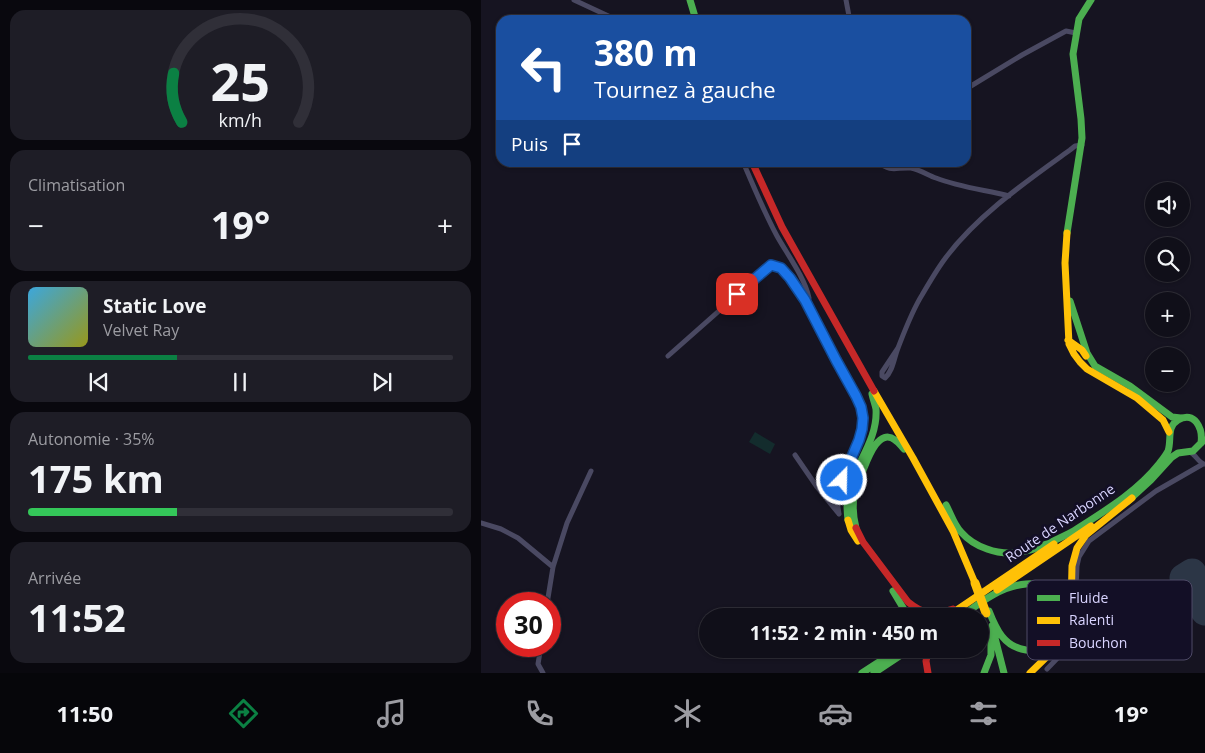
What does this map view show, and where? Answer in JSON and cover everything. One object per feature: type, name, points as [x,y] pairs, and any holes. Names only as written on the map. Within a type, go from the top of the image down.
[{"type":"main road","points":[[691,0],[695,15]]},
{"type":"main road","points":[[1068,340],[1082,350],[1091,363],[1130,386],[1171,418],[1190,418],[1201,425],[1203,432],[1202,443],[1187,452],[1175,448],[1169,435],[1167,423],[1132,394],[1096,376],[1085,368],[1074,356],[1069,344],[1068,340],[1065,263],[1067,231],[1082,145],[1081,119],[1073,54],[1079,20],[1091,0]]},
{"type":"main road","points":[[754,167],[782,227],[937,501],[977,582]]},
{"type":"main road","points":[[768,195],[886,406],[960,531],[975,544],[988,550],[1015,554],[1031,551],[1076,530]]},
{"type":"main road","points":[[1066,292],[1087,353],[1095,366]]},
{"type":"main road","points":[[845,340],[874,399],[876,423],[848,492],[846,506],[850,517],[863,542],[907,602],[915,608],[936,614],[969,602]]},
{"type":"main road","points":[[1169,435],[1173,424],[1181,418]]},
{"type":"main road","name":"Route de Narbonne","points":[[960,608],[1128,494],[1146,478],[1167,453],[1169,435]]},
{"type":"main road","points":[[904,608],[851,530],[850,517],[857,484],[877,442],[883,437],[888,436],[902,446],[937,501]]},
{"type":"main road","name":"Route de Narbonne","points":[[983,600],[1132,498],[1172,457],[1178,453],[1187,452]]},
{"type":"main road","points":[[929,478],[963,546],[986,608]]},
{"type":"main road","points":[[1071,580],[1072,560],[1077,548],[1086,535],[1132,498]]},
{"type":"main road","points":[[972,608],[1009,587],[1027,583]]},
{"type":"main road","points":[[989,615],[1004,639],[1020,649],[1027,651]]},
{"type":"main road","points":[[989,620],[1002,673]]},
{"type":"main road","points":[[984,673],[991,654],[992,642],[989,623]]},
{"type":"main road","points":[[990,629],[1002,673]]},
{"type":"main road","points":[[863,673],[882,658]]},
{"type":"main road","points":[[863,673],[886,658]]},
{"type":"main road","points":[[874,673],[896,658]]},
{"type":"main road","points":[[927,658],[928,673]]},
{"type":"main road","points":[[1030,673],[1043,660]]},
{"type":"street","points":[[574,0],[606,15]]},
{"type":"street","points":[[847,0],[849,15]]},
{"type":"street","points":[[971,86],[1066,31],[1076,33]]},
{"type":"street","points":[[898,348],[882,372],[882,376],[885,378],[891,369],[918,302],[944,259],[982,218],[1075,146],[1082,145]]},
{"type":"street","points":[[745,167],[776,234],[807,291],[809,298],[805,300]]},
{"type":"street","points":[[885,167],[894,170],[910,168],[935,178],[1009,196]]},
{"type":"street","points":[[668,356],[771,265],[781,268],[805,300],[861,407],[862,429],[839,489],[837,501],[839,514]]},
{"type":"street","points":[[1202,443],[1197,451],[1202,463]]},
{"type":"street","points":[[1187,452],[1195,456],[1202,463]]},
{"type":"street","points":[[795,455],[839,514],[850,517]]},
{"type":"street","points":[[1076,580],[1079,556],[1089,541],[1156,491],[1202,463]]},
{"type":"street","points":[[549,592],[553,567],[567,522],[591,471]]},
{"type":"street","points":[[481,523],[501,529],[518,538],[553,567]]},
{"type":"street","points":[[539,657],[538,664],[543,673]]},
{"type":"street","points":[[1047,669],[1056,660]]},
{"type":"green space","points":[[755,432],[775,444],[770,454],[749,442]]},
{"type":"runway","points":[[1185,580],[1184,578],[1192,573],[1205,593]]},
{"type":"runway","points":[[1192,591],[1205,611]]},
{"type":"traffic: fast","points":[[690,0],[694,15]]},
{"type":"traffic: fast","points":[[1067,233],[1082,138],[1073,54],[1079,19],[1091,0]]},
{"type":"traffic: fast","points":[[1070,301],[1087,353],[1095,366],[1130,386],[1172,417],[1181,418]]},
{"type":"traffic: fast","points":[[848,520],[847,503],[851,482],[870,442],[876,420],[876,409],[872,394]]},
{"type":"traffic: fast","points":[[1072,532],[1130,493],[1150,474],[1168,451],[1172,426],[1178,420],[1189,417],[1197,422],[1201,432],[1201,443]]},
{"type":"traffic: fast","points":[[862,473],[874,447],[883,438],[889,437],[895,440],[904,449]]},
{"type":"traffic: fast","points":[[1127,502],[1172,457],[1178,453],[1193,451],[1204,440]]},
{"type":"traffic: fast","points":[[855,492],[853,510],[856,528]]},
{"type":"traffic: fast","points":[[946,505],[956,526],[967,538],[980,546],[999,552],[1022,552],[1033,549],[1055,541],[1076,530]]},
{"type":"traffic: fast","points":[[973,608],[1000,591],[1017,585],[1027,584]]},
{"type":"traffic: fast","points":[[893,591],[903,608]]},
{"type":"traffic: fast","points":[[989,611],[998,630],[1006,641],[1018,648],[1027,650]]},
{"type":"traffic: fast","points":[[992,626],[1004,673]]},
{"type":"traffic: fast","points":[[984,673],[991,655],[991,636]]},
{"type":"traffic: fast","points":[[862,673],[885,658]]},
{"type":"traffic: fast","points":[[874,673],[896,658]]},
{"type":"traffic: slow","points":[[1067,233],[1065,263],[1069,344],[1074,354],[1087,369],[1137,398],[1163,420],[1169,432]]},
{"type":"traffic: slow","points":[[1068,340],[1082,350],[1086,356]]},
{"type":"traffic: slow","points":[[874,391],[953,531],[975,583]]},
{"type":"traffic: slow","points":[[1072,580],[1072,566],[1077,548],[1086,535],[1132,498]]},
{"type":"traffic: slow","points":[[848,520],[851,530],[858,541]]},
{"type":"traffic: slow","points":[[997,590],[1091,526]]},
{"type":"traffic: slow","points":[[960,608],[1054,544]]},
{"type":"traffic: slow","points":[[975,583],[984,608]]},
{"type":"traffic: slow","points":[[1030,673],[1043,660]]},
{"type":"traffic: jam","points":[[754,167],[782,227],[874,391]]},
{"type":"traffic: jam","points":[[856,528],[863,542],[908,602],[916,608]]},
{"type":"traffic: jam","points":[[927,658],[928,673]]},
{"type":"route","points":[[737,294],[771,265],[781,268],[805,300],[861,407],[862,429],[842,480]]}]
